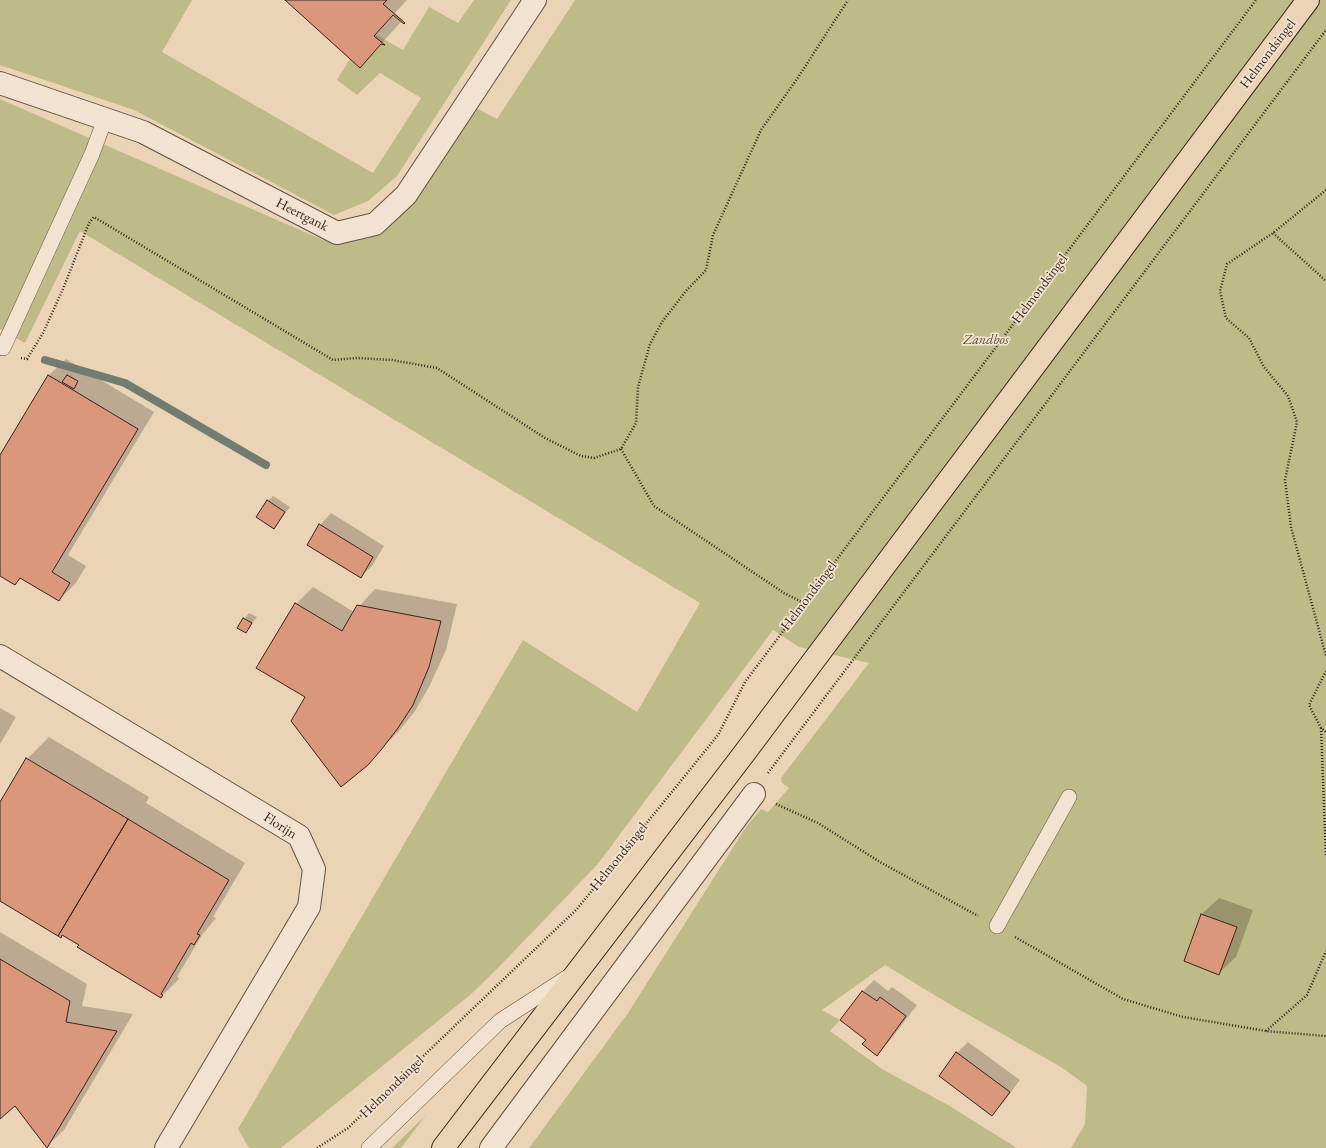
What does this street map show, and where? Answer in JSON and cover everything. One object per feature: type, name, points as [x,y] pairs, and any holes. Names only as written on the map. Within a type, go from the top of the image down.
[{"type":"main road","name":"Helmondsingel","points":[[443,1148],[774,714],[1308,0]]},
{"type":"street","name":"Heertgank","points":[[0,83],[144,132],[338,233],[375,224],[406,195],[535,0]]},
{"type":"street","name":"Florijn","points":[[0,656],[299,836],[314,869],[309,908],[166,1148]]},
{"type":"street","points":[[491,1148],[754,794]]},
{"type":"lane","points":[[3,348],[92,154],[105,119]]},
{"type":"lane","points":[[997,926],[1070,797]]},
{"type":"lane","name":"Helmondsingel","points":[[369,1148],[500,1021],[577,971]]},
{"type":"path","points":[[3,348],[19,357],[27,359],[44,333],[89,223],[94,217],[333,360],[357,358],[392,360],[437,368],[545,438],[581,456],[594,458],[621,450],[636,423],[638,387],[650,344],[662,322],[686,291],[706,270],[713,235],[761,130],[799,76],[848,0]]},
{"type":"path","name":"Helmondsingel","points":[[317,1148],[348,1128],[577,909],[718,735],[744,682],[1256,0]]},
{"type":"path","points":[[1326,30],[778,759],[754,794],[818,823],[880,862],[997,926],[1123,999],[1183,1017],[1266,1031],[1326,1036]]},
{"type":"path","points":[[1326,190],[1273,233],[1227,264],[1220,291],[1226,318],[1249,338],[1264,367],[1288,396],[1297,422],[1285,480],[1291,527],[1326,656]]},
{"type":"path","points":[[1273,233],[1326,281]]},
{"type":"path","points":[[621,450],[654,506],[784,593],[804,603]]},
{"type":"path","points":[[1326,671],[1309,705],[1321,728],[1326,732]]},
{"type":"path","points":[[1321,728],[1326,857]]},
{"type":"path","points":[[1266,1031],[1307,995],[1326,951]]},
{"type":"green space","points":[[0,0],[192,0],[162,52],[373,173],[421,98],[380,73],[357,95],[337,80],[368,30],[403,50],[429,7],[458,23],[474,0],[511,0],[397,176],[368,201],[334,215],[134,110],[0,65]]},
{"type":"green space","name":"Zandbos","points":[[575,0],[1326,0],[1326,1148],[1071,1148],[1085,1124],[1087,1086],[1061,1067],[951,1005],[885,965],[822,1010],[840,1020],[830,1031],[882,1069],[948,1105],[1017,1148],[529,1148],[628,1013],[746,827],[761,809],[768,812],[789,788],[782,783],[781,778],[869,663],[799,647],[773,630],[597,865],[493,973],[470,995],[281,1148],[249,1148],[238,1129],[523,640],[637,712],[700,603],[80,231],[25,343],[0,329],[0,99],[323,240],[371,234],[407,209],[476,108],[497,119]]},
{"type":"green space","points":[[426,1115],[401,1148],[392,1148]]},
{"type":"building","points":[[285,0],[387,0],[383,4],[405,23],[404,24],[393,15],[374,36],[385,45],[381,44],[360,68]]},
{"type":"building","points":[[48,375],[138,429],[52,572],[70,583],[59,601],[20,578],[15,585],[0,576],[0,455]]},
{"type":"building","points":[[67,375],[78,381],[74,389],[62,382]]},
{"type":"building","points":[[267,500],[285,512],[274,529],[256,517]]},
{"type":"building","points":[[319,524],[373,557],[361,578],[307,545]]},
{"type":"building","points":[[295,603],[342,631],[357,605],[441,621],[429,667],[413,705],[398,728],[368,765],[341,787],[291,721],[305,697],[256,668]]},
{"type":"building","points":[[243,618],[252,623],[246,633],[237,628]]},
{"type":"building","points":[[26,758],[128,819],[58,936],[0,901],[0,802]]},
{"type":"building","points":[[128,819],[229,880],[197,934],[200,935],[194,945],[191,943],[161,994],[163,995],[161,998],[77,947],[79,945],[62,935],[61,938],[58,936]]},
{"type":"building","points":[[1201,914],[1237,927],[1219,975],[1184,961]]},
{"type":"building","points":[[0,959],[70,1001],[66,1022],[117,1031],[47,1148],[15,1106],[0,1119]]},
{"type":"building","points":[[862,991],[877,1001],[880,997],[906,1016],[877,1056],[862,1044],[866,1040],[840,1020]]},
{"type":"building","points":[[956,1052],[1010,1092],[992,1116],[939,1076]]},
{"type":"waterway","points":[[45,360],[125,383],[266,465]]}]
